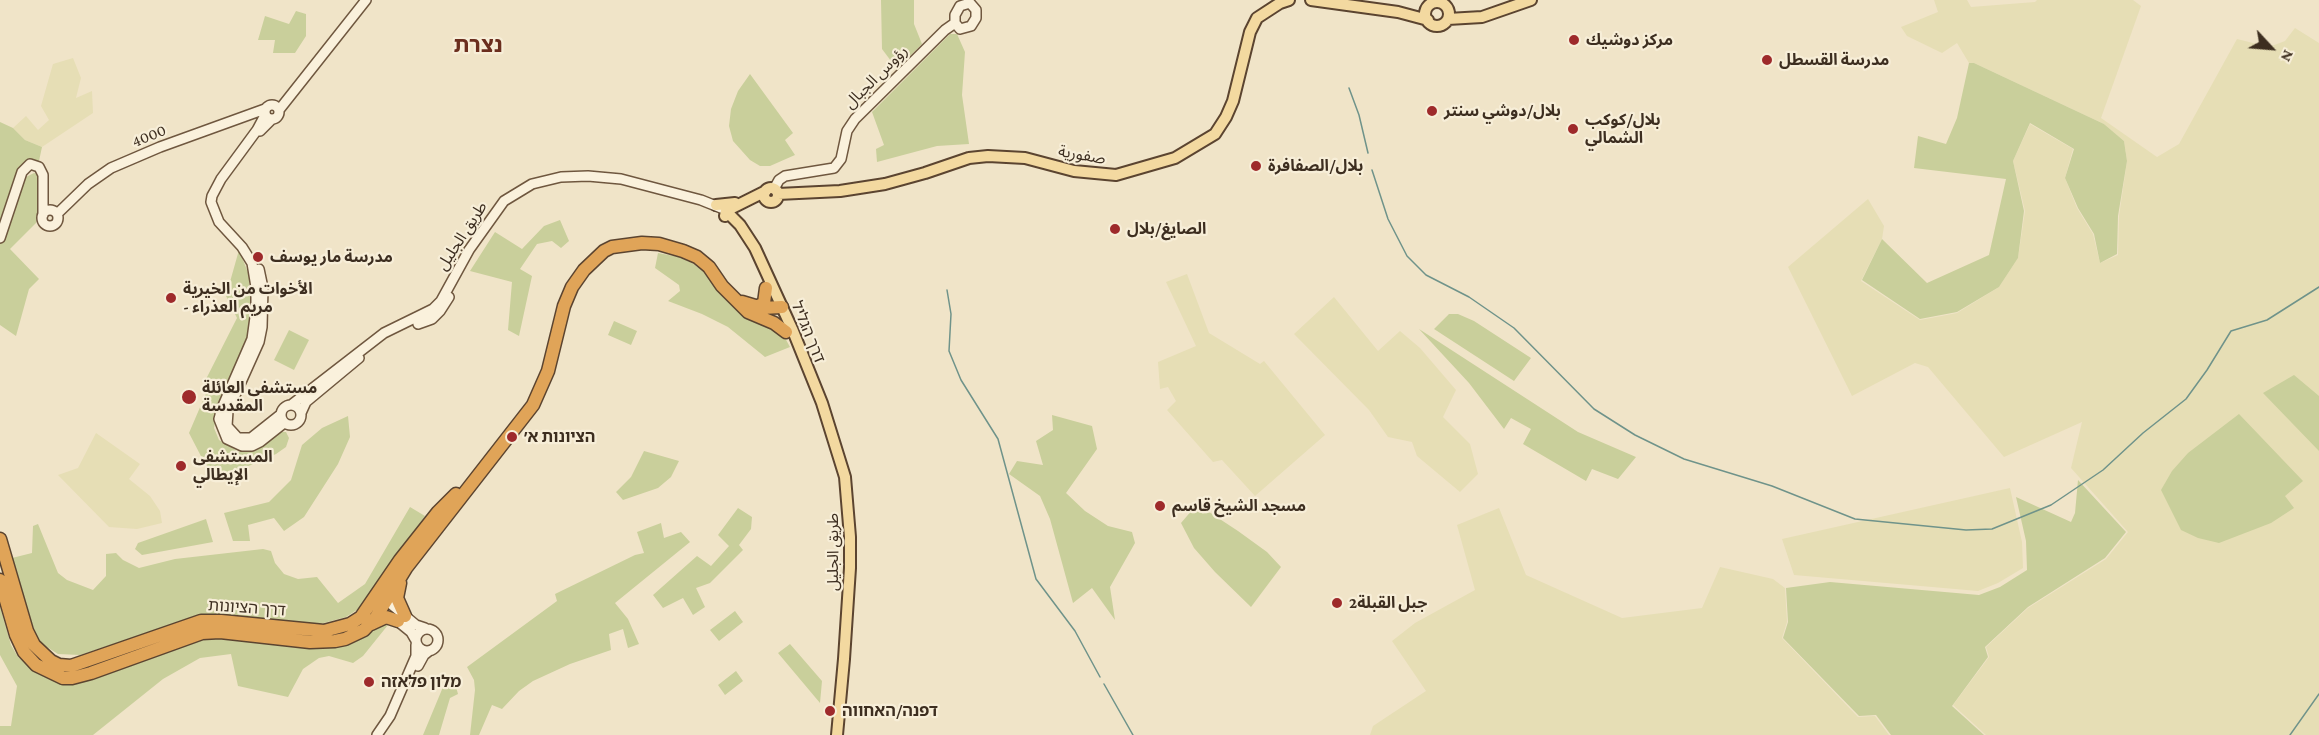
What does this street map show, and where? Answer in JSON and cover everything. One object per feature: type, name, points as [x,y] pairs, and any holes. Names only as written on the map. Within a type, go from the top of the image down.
[{"type":"highway","name":"דרך הציונות","points":[[0,539],[30,639],[44,656],[64,666],[87,662],[201,621],[333,630],[357,620],[380,602],[477,474],[522,420],[538,397],[548,371],[570,293],[584,270],[604,251],[612,247],[642,243],[659,244],[683,251],[697,257],[709,267],[722,286],[752,310],[777,310]]},
{"type":"highway","points":[[766,288],[764,303],[752,310],[786,332]]},
{"type":"highway","name":"דרך הציונות","points":[[0,580],[16,635],[24,652],[36,665],[63,678],[91,673],[202,633],[220,632],[324,642],[345,639],[370,625],[400,560],[433,518],[477,474]]},
{"type":"highway","points":[[370,625],[386,617],[401,619],[397,598],[404,572]]},
{"type":"main road","name":"صفورية","points":[[727,214],[744,202],[771,194],[840,191],[885,184],[969,158],[988,156],[1025,158],[1074,171],[1096,175],[1116,175],[1175,158],[1215,134],[1233,101],[1247,42],[1257,18],[1289,0]]},
{"type":"main road","points":[[1311,0],[1398,12],[1438,25],[1448,14],[1472,12],[1514,0]]},
{"type":"main road","points":[[1448,14],[1482,17],[1531,0]]},
{"type":"main road","points":[[1398,12],[1427,9],[1436,2],[1443,3],[1448,14]]},
{"type":"main road","points":[[1427,9],[1428,20]]},
{"type":"main road","points":[[727,214],[738,211],[744,202]]},
{"type":"main road","name":"דרך הגליל","points":[[727,214],[753,256],[766,288],[810,375]]},
{"type":"main road","name":"דרך הגליל","points":[[727,214],[754,248],[786,332],[810,375]]},
{"type":"main road","name":"طريق الجليل","points":[[810,375],[822,403],[837,450],[848,502],[850,568],[837,735]]},
{"type":"street","points":[[282,419],[294,424],[300,420],[301,413],[298,408],[291,405],[282,409],[282,419],[260,442],[252,446],[242,446],[227,439],[219,419],[252,339],[256,287],[252,263],[242,247],[219,222],[211,202],[221,179],[267,114],[277,117],[277,108],[358,0]]},
{"type":"street","points":[[277,108],[366,0]]},
{"type":"street","points":[[970,1],[976,10],[974,22],[966,29],[960,29],[955,23],[956,10],[970,1]]},
{"type":"street","name":"رؤوس الجبال","points":[[771,194],[779,180],[785,176],[834,168],[841,159],[847,131],[855,118],[945,30],[955,23]]},
{"type":"street","name":"4000","points":[[1,235],[22,172],[27,165],[33,164],[41,170],[44,200],[50,213],[111,168],[160,147],[267,114]]},
{"type":"street","name":"طريق الجليل","points":[[291,405],[384,333],[433,309],[441,301],[463,260],[495,213],[504,201],[523,188],[547,179],[588,176],[621,179],[727,214]]},
{"type":"street","name":"طريق الجليل","points":[[301,413],[306,402],[373,348],[386,339],[432,319],[440,311],[498,215],[514,198],[524,192],[555,182],[620,184],[727,214]]},
{"type":"street","points":[[380,602],[401,619],[435,631],[438,637],[436,646],[421,659],[395,719],[384,735]]},
{"type":"street","points":[[401,619],[422,650],[429,651]]},
{"type":"street","points":[[377,735],[390,716],[412,666],[417,652],[418,632],[425,628]]},
{"type":"shaded area","points":[[1934,0],[1967,0],[1971,7],[2037,0],[2133,0],[2141,6],[2101,118],[2157,157],[2179,144],[2237,39],[2269,47],[2285,41],[2295,28],[2319,43],[2319,735],[1986,735],[1953,705],[1989,657],[1986,647],[2028,608],[2106,559],[2128,532],[2071,468],[2082,422],[2004,457],[1928,367],[1915,363],[1852,396],[1788,267],[1868,199],[1884,226],[1882,239],[1861,281],[1920,320],[1957,313],[1999,287],[2018,258],[2025,211],[2013,161],[2030,124],[2073,149],[2065,178],[2077,208],[2093,234],[2100,263],[2118,255],[2119,216],[2127,161],[2124,141],[2104,124],[1974,63],[1969,63],[1957,43],[1942,53],[1907,36],[1901,27],[1938,12]]},
{"type":"shaded area","points":[[73,58],[81,78],[76,98],[92,91],[93,113],[42,147],[25,140],[13,128],[26,116],[38,130],[49,120],[41,106],[53,64]]},
{"type":"shaded area","points":[[1187,274],[1209,333],[1260,364],[1264,361],[1325,435],[1255,496],[1222,460],[1213,462],[1167,410],[1176,401],[1168,387],[1160,389],[1158,362],[1196,346],[1166,282]]},
{"type":"shaded area","points":[[1334,297],[1378,351],[1400,331],[1420,348],[1456,390],[1443,417],[1470,444],[1478,474],[1460,492],[1417,456],[1412,442],[1388,437],[1369,410],[1294,334]]},
{"type":"shaded area","points":[[96,433],[140,464],[129,479],[150,496],[160,511],[162,523],[137,529],[109,527],[58,475],[78,468]]},
{"type":"shaded area","points":[[2010,488],[2022,542],[2023,568],[1998,583],[1978,591],[1794,575],[1782,539]]},
{"type":"shaded area","points":[[1499,508],[1526,575],[1622,618],[1702,608],[1720,567],[1773,579],[1785,588],[1787,622],[1782,638],[1858,717],[1875,716],[1889,735],[1370,735],[1373,726],[1426,691],[1392,641],[1415,623],[1475,590],[1457,525]]},
{"type":"green space","points":[[881,0],[914,0],[914,24],[922,44],[897,69],[882,49]]},
{"type":"green space","points":[[296,11],[306,14],[306,36],[295,53],[273,53],[275,40],[258,40],[265,16],[289,24]]},
{"type":"green space","points":[[950,34],[957,34],[965,52],[962,95],[969,144],[937,146],[877,162],[876,149],[884,145],[872,112]]},
{"type":"green space","points":[[1969,63],[1974,63],[2104,124],[2124,141],[2127,161],[2118,216],[2117,254],[2100,263],[2094,234],[2078,208],[2065,178],[2074,149],[2030,123],[2013,161],[2024,211],[2018,258],[1999,287],[1957,312],[1920,319],[1862,280],[1882,239],[1927,283],[1989,255],[2006,179],[1914,168],[1918,136],[1946,144],[1957,118]]},
{"type":"green space","points":[[750,74],[793,133],[785,140],[795,155],[770,166],[760,166],[750,160],[733,141],[729,126],[731,109],[738,91]]},
{"type":"green space","points":[[0,122],[13,128],[25,140],[42,147],[39,161],[31,160],[21,166],[0,225]]},
{"type":"green space","points":[[34,173],[41,175],[36,223],[10,249],[39,279],[29,289],[16,336],[0,325],[0,244],[7,232],[26,177]]},
{"type":"green space","points":[[560,220],[569,241],[561,248],[552,241],[537,244],[520,269],[532,276],[519,336],[508,330],[512,282],[470,271],[495,232],[522,249],[544,226]]},
{"type":"green space","points":[[239,250],[249,275],[251,318],[249,337],[217,411],[214,428],[219,440],[239,452],[256,449],[279,432],[286,432],[289,438],[286,447],[276,454],[226,474],[213,473],[204,462],[189,433],[207,391],[202,387],[237,318],[226,296]]},
{"type":"green space","points":[[658,253],[679,257],[692,263],[780,329],[790,347],[765,357],[728,327],[668,301],[680,291],[679,285],[655,268]]},
{"type":"green space","points":[[1449,314],[1458,314],[1474,321],[1531,358],[1514,381],[1434,329]]},
{"type":"green space","points":[[614,321],[637,331],[631,345],[608,335]]},
{"type":"green space","points":[[1419,329],[1578,432],[1636,457],[1618,479],[1592,469],[1586,481],[1523,444],[1531,429],[1511,418],[1504,429],[1469,383]]},
{"type":"green space","points":[[289,330],[309,340],[294,370],[274,360]]},
{"type":"green space","points":[[2294,375],[2319,396],[2319,451],[2263,393]]},
{"type":"green space","points":[[2239,414],[2303,481],[2285,496],[2294,508],[2271,523],[2219,543],[2198,538],[2181,530],[2161,490],[2172,471],[2188,453]]},
{"type":"green space","points":[[1052,415],[1092,426],[1097,449],[1066,493],[1085,511],[1108,526],[1132,532],[1135,543],[1110,587],[1115,620],[1092,588],[1073,603],[1050,519],[1040,496],[1009,474],[1017,461],[1043,465],[1036,441],[1053,430]]},
{"type":"green space","points":[[348,416],[350,437],[338,464],[304,517],[284,531],[274,518],[248,525],[250,541],[233,541],[224,513],[269,502],[291,480],[302,445],[322,428]]},
{"type":"green space","points":[[644,451],[679,461],[671,477],[658,488],[623,500],[616,492],[631,477]]},
{"type":"green space","points":[[2078,480],[2126,532],[2105,558],[2028,607],[1985,647],[1988,657],[1952,706],[1984,735],[1891,735],[1876,715],[1859,716],[1783,638],[1788,622],[1786,588],[1830,582],[1979,595],[2000,587],[2027,570],[2026,541],[2016,497],[2071,522],[2075,513]]},
{"type":"green space","points":[[410,507],[425,516],[366,604],[346,617],[320,624],[219,617],[186,620],[80,655],[58,654],[39,642],[8,559],[32,553],[33,526],[38,524],[58,573],[67,580],[93,590],[106,576],[106,554],[116,553],[123,560],[139,568],[175,559],[263,549],[271,551],[275,563],[284,574],[298,579],[317,577],[338,603],[365,584]]},
{"type":"green space","points":[[738,508],[752,517],[751,529],[739,545],[743,550],[710,583],[696,588],[705,607],[693,615],[683,598],[663,608],[653,595],[697,556],[711,566],[729,546],[718,535]]},
{"type":"green space","points":[[1193,509],[1206,510],[1238,531],[1267,552],[1281,567],[1251,607],[1194,548],[1181,523]]},
{"type":"green space","points":[[206,519],[213,542],[142,555],[135,549],[138,543]]},
{"type":"green space","points":[[661,523],[664,538],[681,532],[690,542],[615,603],[628,619],[639,644],[628,648],[623,629],[609,634],[611,650],[570,664],[533,681],[519,691],[502,709],[492,705],[479,735],[470,735],[475,690],[474,680],[467,667],[557,601],[555,594],[635,555],[644,553],[637,532]]},
{"type":"green space","points":[[0,607],[11,645],[18,657],[43,676],[73,683],[87,680],[196,639],[221,636],[319,647],[379,623],[388,625],[363,656],[353,663],[329,656],[319,658],[303,669],[288,697],[238,686],[231,654],[200,658],[163,679],[93,735],[0,735],[0,726],[11,726],[17,686],[0,655]]},
{"type":"green space","points":[[735,611],[743,622],[719,641],[710,630]]},
{"type":"green space","points":[[790,644],[822,681],[820,703],[778,653]]},
{"type":"green space","points":[[736,671],[743,681],[725,695],[718,685]]},
{"type":"green space","points":[[448,675],[454,680],[458,694],[450,698],[439,735],[423,735]]},
{"type":"waterway","points":[[1349,88],[1359,115],[1368,153]]},
{"type":"waterway","points":[[1372,170],[1388,219],[1407,256],[1426,275],[1469,297],[1514,328],[1594,409],[1635,435],[1684,459],[1772,486],[1855,519],[1966,530],[1992,529],[2051,505],[2103,470],[2143,433],[2186,399],[2231,331],[2267,320],[2319,287]]},
{"type":"waterway","points":[[947,290],[951,314],[949,351],[961,380],[998,439],[1036,579],[1075,631],[1100,677]]},
{"type":"waterway","points":[[1104,684],[1133,735]]},
{"type":"waterway","points":[[2290,735],[2319,694]]},
{"type":"place","name":"مركز دوشيك","points":[[1574,40]]},
{"type":"place","name":"مدرسة القسطل","points":[[1767,60]]},
{"type":"place","name":"بلال/دوشي سنتر","points":[[1432,111]]},
{"type":"place","name":"بلال/كوكب الشمالي","points":[[1573,129]]},
{"type":"place","name":"بلال/الصفافرة","points":[[1256,166]]},
{"type":"place","name":"الصايغ/بلال","points":[[1115,229]]},
{"type":"place","name":"مدرسة مار يوسف","points":[[258,257]]},
{"type":"place","name":"الأخوات من الخيرية - مريم العذراء","points":[[171,298]]},
{"type":"place","name":"مستشفى العائلة المقدسة","points":[[189,397]]},
{"type":"place","name":"הציונות א׳","points":[[512,437]]},
{"type":"place","name":"المستشفى الإيطالي","points":[[181,466]]},
{"type":"place","name":"مسجد الشيخ قاسم","points":[[1160,506]]},
{"type":"place","name":"جبل القبلة2","points":[[1337,603]]},
{"type":"place","name":"מלון פלאזה","points":[[369,682]]},
{"type":"place","name":"דפנה/האחווה","points":[[830,711]]},
{"type":"district","name":"נצרת","points":[[478,45]]}]
